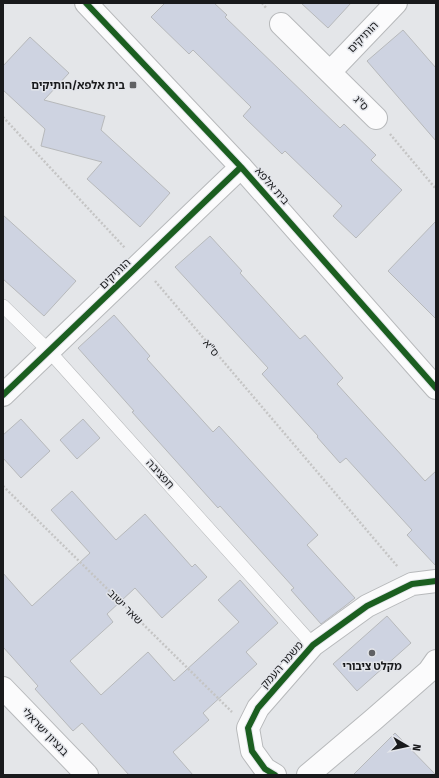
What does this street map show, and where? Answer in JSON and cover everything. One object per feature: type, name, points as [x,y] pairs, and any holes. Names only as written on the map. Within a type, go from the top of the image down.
[{"type":"street","name":"בית אלפא","points":[[86,3],[241,167],[436,388]]},
{"type":"street","name":"הותיקים","points":[[330,72],[396,3]]},
{"type":"street","name":"ס\"ג","points":[[281,24],[376,118]]},
{"type":"street","name":"הותיקים","points":[[3,395],[241,167]]},
{"type":"street","name":"משמר העמק","points":[[248,728],[258,708],[313,645],[367,606],[412,584],[436,581]]},
{"type":"street","points":[[308,775],[373,720],[429,670],[436,661]]},
{"type":"street","name":"בנציון ישראלי","points":[[3,688],[87,775]]},
{"type":"street","points":[[248,728],[252,751],[267,773]]},
{"type":"lane","name":"חפציבה","points":[[3,306],[49,351],[313,645]]},
{"type":"building","points":[[165,3],[214,3],[227,15],[225,17],[340,128],[344,124],[376,155],[371,160],[402,190],[356,238],[333,216],[342,206],[285,151],[282,154],[243,116],[251,107],[193,50],[189,54],[151,17]]},
{"type":"building","points":[[301,3],[351,3],[328,28]]},
{"type":"building","points":[[403,30],[436,68],[436,141],[367,61]]},
{"type":"building","points":[[30,37],[69,73],[44,100],[105,116],[101,130],[170,193],[140,227],[87,179],[102,162],[41,146],[45,129],[3,90],[3,66]]},
{"type":"building","points":[[3,215],[76,281],[44,316],[3,279]]},
{"type":"building","points":[[436,221],[436,319],[388,271]]},
{"type":"building","points":[[210,236],[242,271],[240,273],[300,339],[305,335],[343,378],[337,384],[425,481],[436,471],[436,566],[407,535],[412,530],[346,458],[340,463],[317,437],[318,436],[262,374],[268,368],[175,267]]},
{"type":"building","points":[[114,315],[150,356],[147,359],[213,432],[219,426],[318,535],[307,545],[355,598],[321,624],[291,590],[294,588],[220,506],[218,508],[132,412],[134,411],[78,348]]},
{"type":"building","points":[[21,419],[50,451],[21,478],[3,458],[3,435]]},
{"type":"building","points":[[83,419],[100,438],[77,459],[60,440]]},
{"type":"building","points":[[72,491],[116,540],[145,514],[192,567],[195,564],[207,577],[162,618],[135,588],[107,614],[113,622],[70,661],[101,695],[148,652],[174,681],[239,622],[218,600],[240,580],[278,623],[246,652],[257,664],[203,713],[209,720],[173,752],[193,775],[129,775],[82,723],[73,731],[35,689],[38,686],[3,647],[3,573],[32,606],[90,553],[51,510]]},
{"type":"building","name":"מקלט ציבורי","points":[[387,616],[411,643],[357,691],[333,664]]},
{"type":"building","points":[[395,733],[436,775],[353,775]]},
{"type":"cycle path","points":[[86,3],[241,167],[436,388]]},
{"type":"cycle path","points":[[3,395],[241,167]]},
{"type":"cycle path","points":[[275,775],[265,769],[252,751],[248,728],[258,708],[313,645],[367,606],[412,584],[436,581]]},
{"type":"place","name":"בית אלפא/הותיקים","points":[[133,85]]},
{"type":"place","name":"מקלט ציבורי","points":[[372,653]]}]
